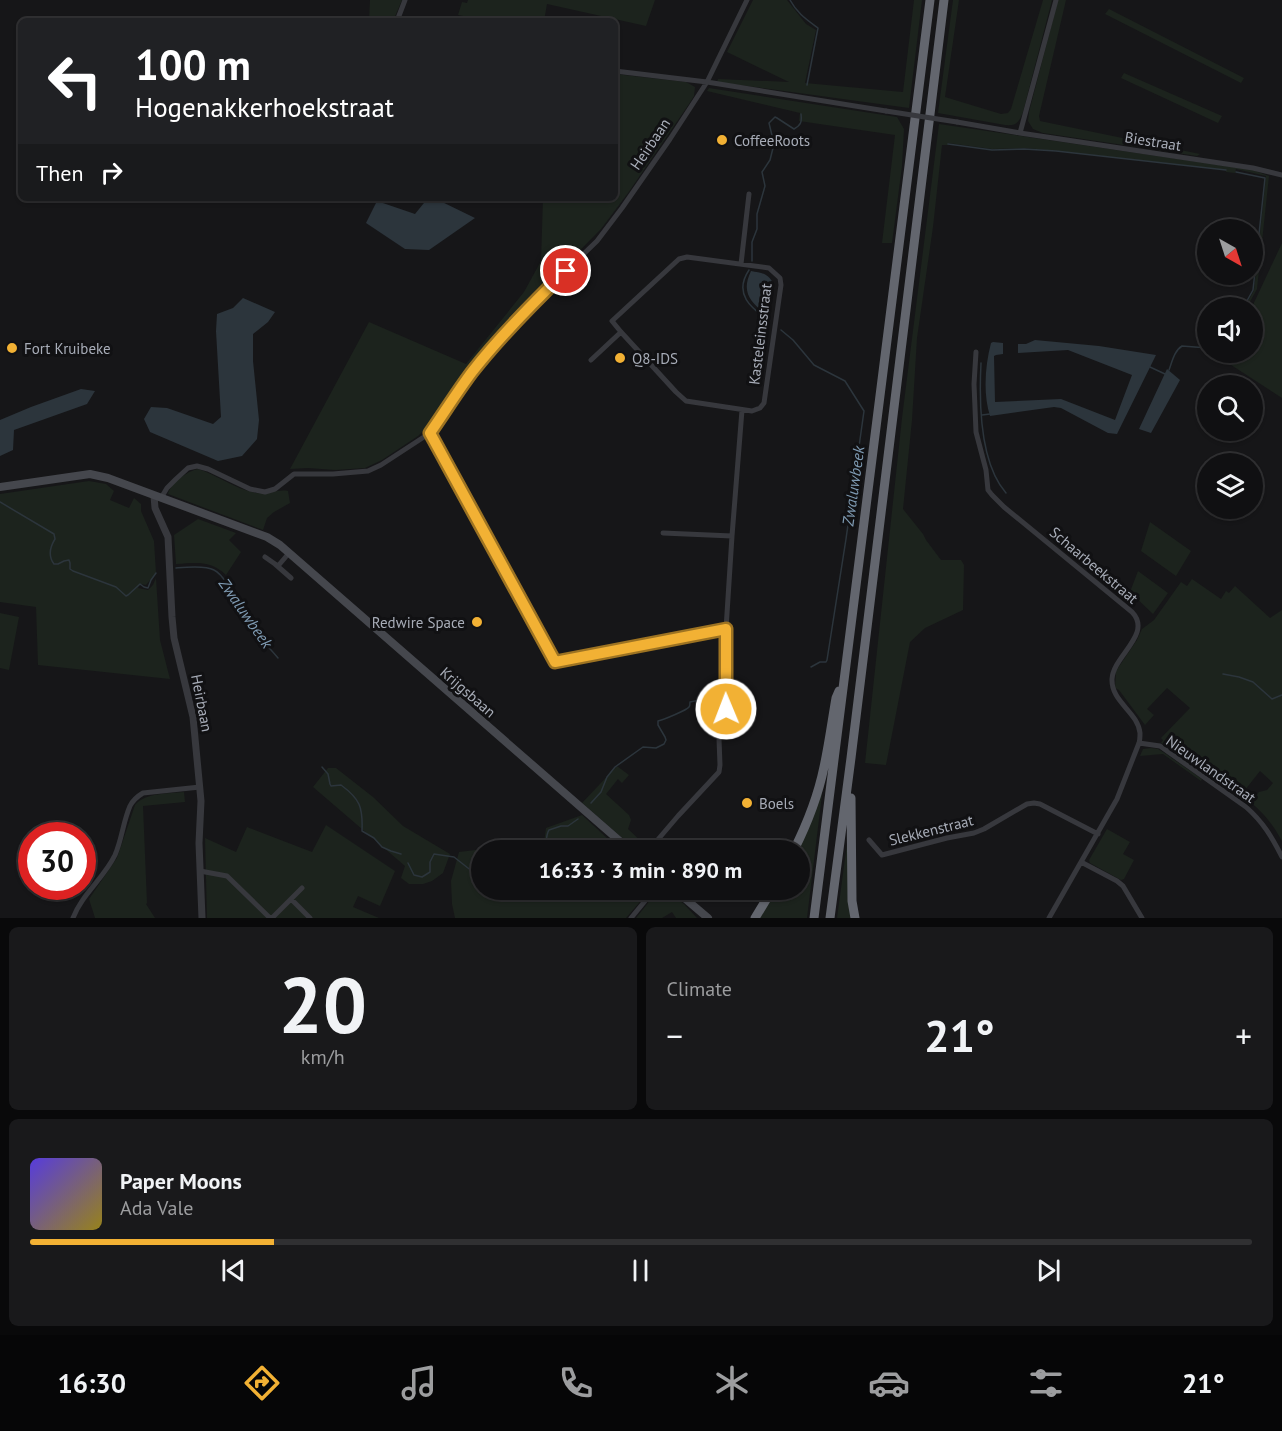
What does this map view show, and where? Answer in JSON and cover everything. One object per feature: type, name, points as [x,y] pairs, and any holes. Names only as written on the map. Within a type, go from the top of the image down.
[{"type":"highway","points":[[814,918],[930,0]]},
{"type":"highway","points":[[830,918],[945,0]]},
{"type":"highway","points":[[799,840],[810,815],[824,769],[836,698],[844,681]]},
{"type":"highway","points":[[851,758],[850,846],[852,901],[855,918]]},
{"type":"highway","points":[[755,918],[766,900]]},
{"type":"main road","name":"Krijgsbaan","points":[[0,487],[90,474],[108,478],[267,537],[280,545],[619,840]]},
{"type":"main road","points":[[687,900],[708,918]]},
{"type":"street","points":[[399,18],[405,0]]},
{"type":"street","name":"Heirbaan","points":[[202,918],[200,787],[192,707],[174,638],[168,537],[155,508],[157,497],[188,468],[197,466],[250,489],[265,492],[275,489],[294,474],[343,474],[368,471],[430,433],[471,373],[539,297],[597,241],[647,173],[707,82],[747,0]]},
{"type":"street","points":[[618,71],[707,82],[1020,133],[1056,0]]},
{"type":"street","name":"Biestraat","points":[[1020,133],[1253,168],[1282,176]]},
{"type":"street","points":[[741,264],[749,194]]},
{"type":"street","name":"Kasteleinsstraat","points":[[621,332],[612,321],[679,259],[687,256],[769,268],[780,278],[781,285],[764,403],[760,408],[752,411],[742,410]]},
{"type":"street","points":[[591,360],[621,332],[686,401],[742,410],[726,629],[726,709],[719,740],[719,772],[658,840]]},
{"type":"street","name":"Schaarbeekstraat","points":[[976,352],[974,384],[976,432],[986,470],[988,490],[1004,507],[1083,570],[1137,617],[1139,625],[1137,632],[1113,671],[1112,686],[1117,697],[1136,721],[1140,733],[1139,743]]},
{"type":"street","points":[[430,433],[555,662],[726,629]]},
{"type":"street","points":[[663,533],[732,536]]},
{"type":"street","points":[[278,566],[289,553]]},
{"type":"street","points":[[265,557],[291,578]]},
{"type":"street","points":[[1049,918],[1117,799],[1139,743]]},
{"type":"street","name":"Nieuwlandstraat","points":[[1139,743],[1160,747],[1246,807],[1258,817],[1282,856]]},
{"type":"street","points":[[73,918],[85,895],[114,858],[130,805],[136,798],[143,793],[200,787]]},
{"type":"street","name":"Slekkenstraat","points":[[869,840],[882,855],[974,833],[1027,804],[1034,803],[1098,834]]},
{"type":"street","points":[[1081,862],[1123,886],[1142,918]]},
{"type":"street","points":[[200,871],[227,876],[271,918],[302,888]]},
{"type":"street","points":[[291,899],[310,918]]},
{"type":"street","points":[[631,918],[646,900]]},
{"type":"shaded area","points":[[370,0],[402,0],[394,18],[369,18]]},
{"type":"shaded area","points":[[468,0],[655,0],[646,26],[547,4],[545,18],[474,18],[458,15],[462,2],[467,3]]},
{"type":"shaded area","points":[[753,0],[787,0],[806,24],[816,30],[805,83],[903,92],[914,0],[922,0],[909,108],[717,82],[718,79],[789,82],[727,52]]},
{"type":"shaded area","points":[[953,0],[959,0],[945,97],[1001,114],[1008,113],[1011,109],[1043,0],[1052,0],[1023,112],[1015,124],[1005,125],[938,113]]},
{"type":"shaded area","points":[[1058,0],[1066,0],[1039,116],[1040,121],[1200,154],[1197,156],[1043,133],[1033,129],[1028,121],[1029,112]]},
{"type":"shaded area","points":[[1109,9],[1244,78],[1241,83],[1105,14]]},
{"type":"shaded area","points":[[1124,73],[1222,116],[1218,123],[1121,78]]},
{"type":"shaded area","points":[[618,74],[686,82],[695,87],[694,96],[689,104],[601,229],[516,315],[418,436],[382,460],[365,468],[290,469],[369,322],[466,364],[524,292],[541,261],[543,201],[618,201]]},
{"type":"shaded area","points":[[709,88],[897,117],[904,129],[902,166],[892,243],[882,243],[895,135],[799,121],[800,113],[707,91]]},
{"type":"shaded area","points":[[939,124],[1253,170],[1269,176],[1263,232],[1261,219],[1266,176],[1236,169],[1235,173],[1226,172],[1226,170],[1058,151],[1025,148],[992,149],[948,143],[948,145],[942,145],[917,338],[903,509],[941,560],[961,560],[964,565],[963,610],[925,628],[910,642],[886,765],[865,763],[902,418]]},
{"type":"shaded area","points":[[377,201],[415,214],[426,201],[440,201],[475,218],[429,250],[405,249],[366,223]]},
{"type":"shaded area","points":[[1282,243],[1282,398],[1263,386],[1263,375],[1247,375],[1228,363],[1263,363],[1263,297],[1257,297]]},
{"type":"shaded area","points":[[751,271],[766,275],[773,283],[769,317],[757,307],[747,292]]},
{"type":"shaded area","points":[[1255,285],[1257,285],[1253,297],[1250,297]]},
{"type":"shaded area","points":[[243,298],[275,312],[268,322],[253,334],[253,361],[259,420],[257,439],[242,456],[218,461],[150,432],[144,419],[151,407],[167,408],[213,424],[221,417],[217,314],[233,308]]},
{"type":"shaded area","points":[[1035,340],[1099,346],[1156,355],[1117,434],[1108,433],[1061,408],[1054,407],[990,416],[986,399],[986,370],[993,342],[1003,343],[1003,354],[994,356],[995,402],[1061,399],[1115,420],[1132,375],[1068,350],[1018,353],[1018,344],[1026,344]]},
{"type":"shaded area","points":[[1167,369],[1180,380],[1151,433],[1139,429]]},
{"type":"shaded area","points":[[81,389],[95,391],[87,404],[14,430],[13,450],[0,456],[0,420]]},
{"type":"shaded area","points":[[198,469],[256,493],[288,491],[290,503],[267,518],[263,530],[168,494],[180,478]]},
{"type":"shaded area","points":[[89,481],[106,484],[114,491],[110,500],[129,508],[134,498],[141,504],[141,511],[154,541],[156,573],[146,585],[140,584],[138,588],[148,590],[156,578],[160,640],[170,679],[38,665],[36,607],[0,602],[0,494]]},
{"type":"shaded area","points":[[198,519],[236,533],[229,540],[241,552],[226,575],[209,565],[176,564],[174,535]]},
{"type":"shaded area","points":[[1150,522],[1191,551],[1176,576],[1141,551]]},
{"type":"shaded area","points":[[1138,571],[1168,593],[1153,614],[1130,592]]},
{"type":"shaded area","points":[[1192,579],[1221,599],[1226,591],[1229,593],[1235,586],[1270,618],[1282,610],[1282,841],[1268,820],[1250,802],[1259,792],[1267,790],[1273,783],[1260,771],[1241,795],[1171,746],[1167,747],[1161,743],[1163,740],[1161,738],[1190,708],[1167,688],[1147,709],[1154,715],[1145,725],[1119,690],[1115,688],[1116,671],[1142,629],[1154,620],[1181,582],[1187,586]]},
{"type":"shaded area","points":[[0,613],[19,617],[9,670],[0,668]]},
{"type":"shaded area","points":[[1151,748],[1163,752],[1202,779],[1201,781],[1163,754],[1140,756],[1143,749]]},
{"type":"shaded area","points":[[617,766],[629,775],[622,783],[618,779],[606,794],[629,815],[631,820],[628,829],[640,840],[625,840],[582,803]]},
{"type":"shaded area","points":[[328,768],[336,768],[373,797],[403,826],[450,854],[443,873],[423,884],[409,884],[401,878],[405,866],[313,787]]},
{"type":"shaded area","points":[[824,778],[810,893],[810,840],[801,840]]},
{"type":"shaded area","points":[[184,792],[185,802],[143,806],[146,904],[155,918],[95,918],[89,900],[96,900],[96,889],[117,858],[135,805],[145,798]]},
{"type":"shaded area","points":[[582,815],[609,840],[544,840],[546,828]]},
{"type":"shaded area","points":[[326,825],[395,871],[380,906],[358,896],[353,907],[379,918],[207,918],[205,838],[236,852],[247,827],[312,852]]},
{"type":"shaded area","points":[[1107,829],[1130,842],[1123,854],[1134,860],[1124,879],[1121,880],[1090,863],[1089,860]]},
{"type":"shaded area","points":[[847,844],[851,918],[837,918]]},
{"type":"shaded area","points":[[471,851],[471,900],[641,900],[626,918],[455,918],[451,881],[459,852]]},
{"type":"shaded area","points":[[649,900],[679,900],[697,918],[676,918],[672,912],[662,918],[636,918]]},
{"type":"shaded area","points":[[769,900],[809,900],[807,918],[757,918]]},
{"type":"waterway","name":"Zwaluwbeek","points":[[790,0],[799,12],[818,28],[807,85]]},
{"type":"waterway","name":"Zwaluwbeek","points":[[752,261],[752,242],[757,229],[757,214],[765,186],[762,172],[770,160],[774,144],[769,123],[775,117],[794,129],[801,123],[801,114]]},
{"type":"waterway","points":[[948,144],[992,150],[1056,151],[1226,170]]},
{"type":"waterway","points":[[1236,172],[1265,178],[1253,290],[1249,297]]},
{"type":"waterway","name":"Zwaluwbeek","points":[[749,270],[743,286],[746,300],[769,321]]},
{"type":"waterway","name":"Zwaluwbeek","points":[[781,330],[793,340],[814,365],[845,381],[864,411],[827,660],[811,667]]},
{"type":"waterway","points":[[1169,370],[1179,348],[1182,346],[1197,347]]},
{"type":"waterway","points":[[981,363],[981,413],[986,449],[990,465],[1006,493]]},
{"type":"waterway","points":[[1150,367],[1165,374]]},
{"type":"waterway","points":[[982,415],[990,414]]},
{"type":"waterway","name":"Zwaluwbeek","points":[[0,502],[54,534],[55,539],[50,555],[54,564],[69,560],[70,569],[73,571],[116,587],[126,596],[140,584],[148,588],[156,573]]},
{"type":"waterway","name":"Zwaluwbeek","points":[[176,568],[206,567],[219,574],[260,638],[278,658]]},
{"type":"waterway","points":[[1223,674],[1253,682],[1272,699],[1282,695]]},
{"type":"waterway","name":"Zwaluwbeek","points":[[591,803],[601,792],[607,777],[615,767],[643,747],[656,748],[664,744],[666,740],[658,721],[689,707],[690,702],[709,698],[715,699],[721,708]]},
{"type":"waterway","name":"Zwaluwbeek","points":[[322,767],[328,774],[331,786],[341,785],[356,799],[361,810],[362,831],[374,838],[382,847],[401,854]]},
{"type":"waterway","name":"Zwaluwbeek","points":[[546,840],[549,830],[568,826],[578,819]]},
{"type":"waterway","name":"Zwaluwbeek","points":[[408,863],[414,875],[422,877],[430,872],[430,862],[434,854],[454,857],[471,870]]},
{"type":"place","name":"CoffeeRoots","points":[[722,140]]},
{"type":"place","name":"Fort Kruibeke","points":[[12,348]]},
{"type":"place","name":"Q8-IDS","points":[[620,358]]},
{"type":"place","name":"Redwire Space","points":[[477,622]]},
{"type":"place","name":"Boels","points":[[747,803]]},
{"type":"route","points":[[566,271],[490,350],[471,373],[430,433],[555,662],[726,629],[726,709]]}]
